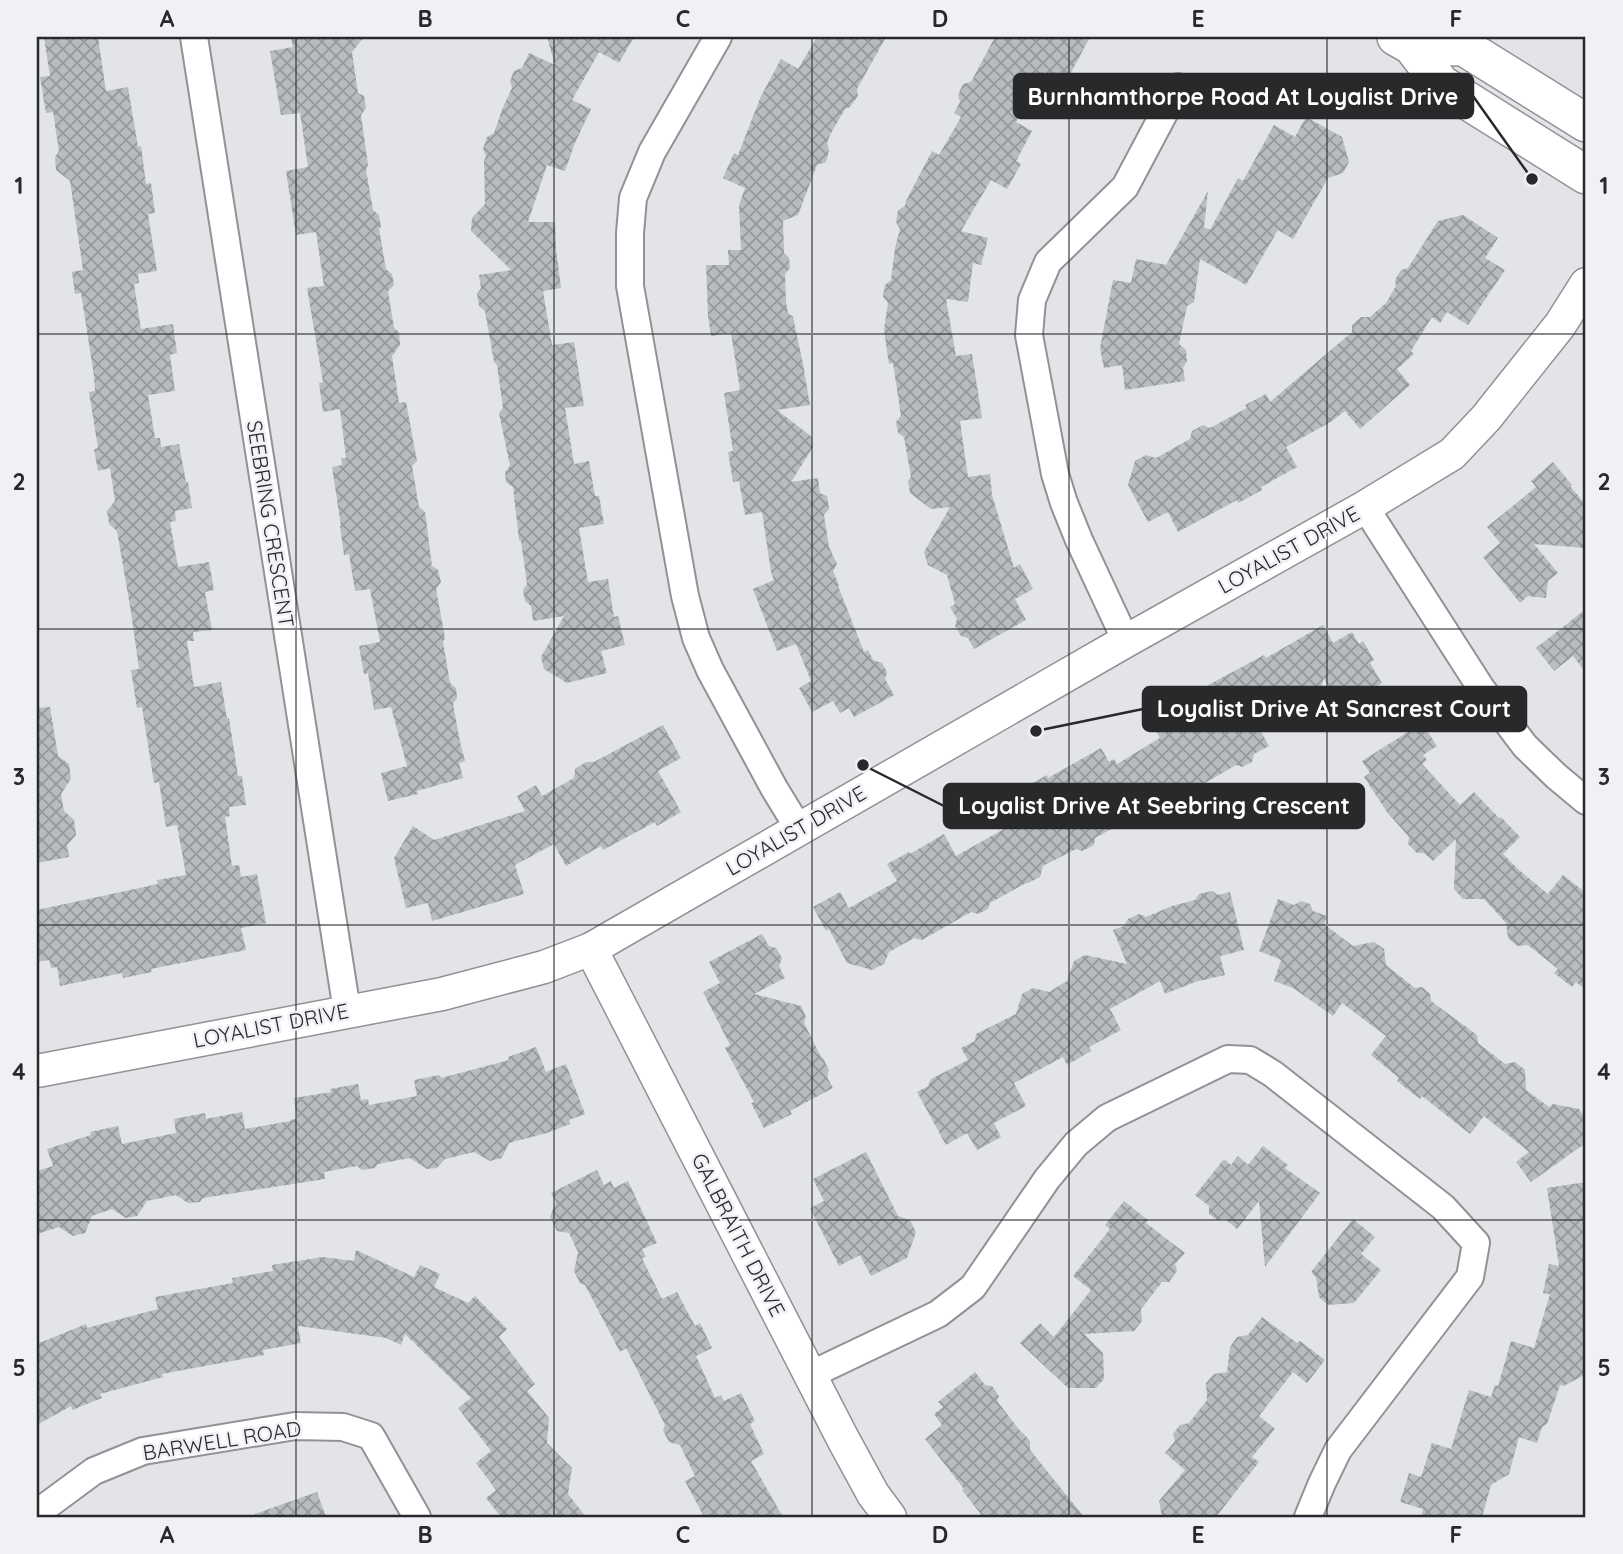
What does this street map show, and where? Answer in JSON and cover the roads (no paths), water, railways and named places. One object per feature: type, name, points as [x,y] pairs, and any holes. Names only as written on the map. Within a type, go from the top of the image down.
[{"type":"main road","points":[[1404,41],[1464,47],[1586,123]]},
{"type":"main road","points":[[1404,41],[1441,84],[1586,175]]},
{"type":"street","name":"SEEBRING CRESCENT","points":[[194,37],[347,1011]]},
{"type":"street","points":[[718,37],[652,152],[633,198],[630,286],[685,596],[696,638],[710,670],[799,829]]},
{"type":"street","points":[[1126,641],[1079,540],[1055,474],[1029,335],[1032,300],[1048,262],[1125,187],[1178,87]]},
{"type":"street","name":"LOYALIST DRIVE","points":[[37,1071],[442,994],[544,967],[591,949],[1126,641],[1365,507],[1452,454],[1486,418],[1560,325],[1586,284]]},
{"type":"street","points":[[1365,507],[1489,698],[1525,747],[1586,801]]},
{"type":"street","name":"GALBRAITH DRIVE","points":[[591,949],[810,1375],[873,1494],[890,1517]]},
{"type":"street","points":[[810,1375],[938,1314],[973,1287],[1047,1180],[1076,1144],[1107,1118],[1228,1059],[1250,1060],[1273,1074],[1443,1207],[1476,1243],[1470,1278],[1338,1450],[1308,1517]]},
{"type":"street","name":"BARWELL ROAD","points":[[37,1513],[94,1471],[143,1451],[295,1426],[344,1427],[371,1436],[417,1517]]},
{"type":"place","name":"Burnhamthorpe Road At Loyalist Drive","points":[[1532,179]]},
{"type":"place","name":"Loyalist Drive At Sancrest Court","points":[[1036,731]]},
{"type":"place","name":"Loyalist Drive At Seebring Crescent","points":[[863,765]]}]
